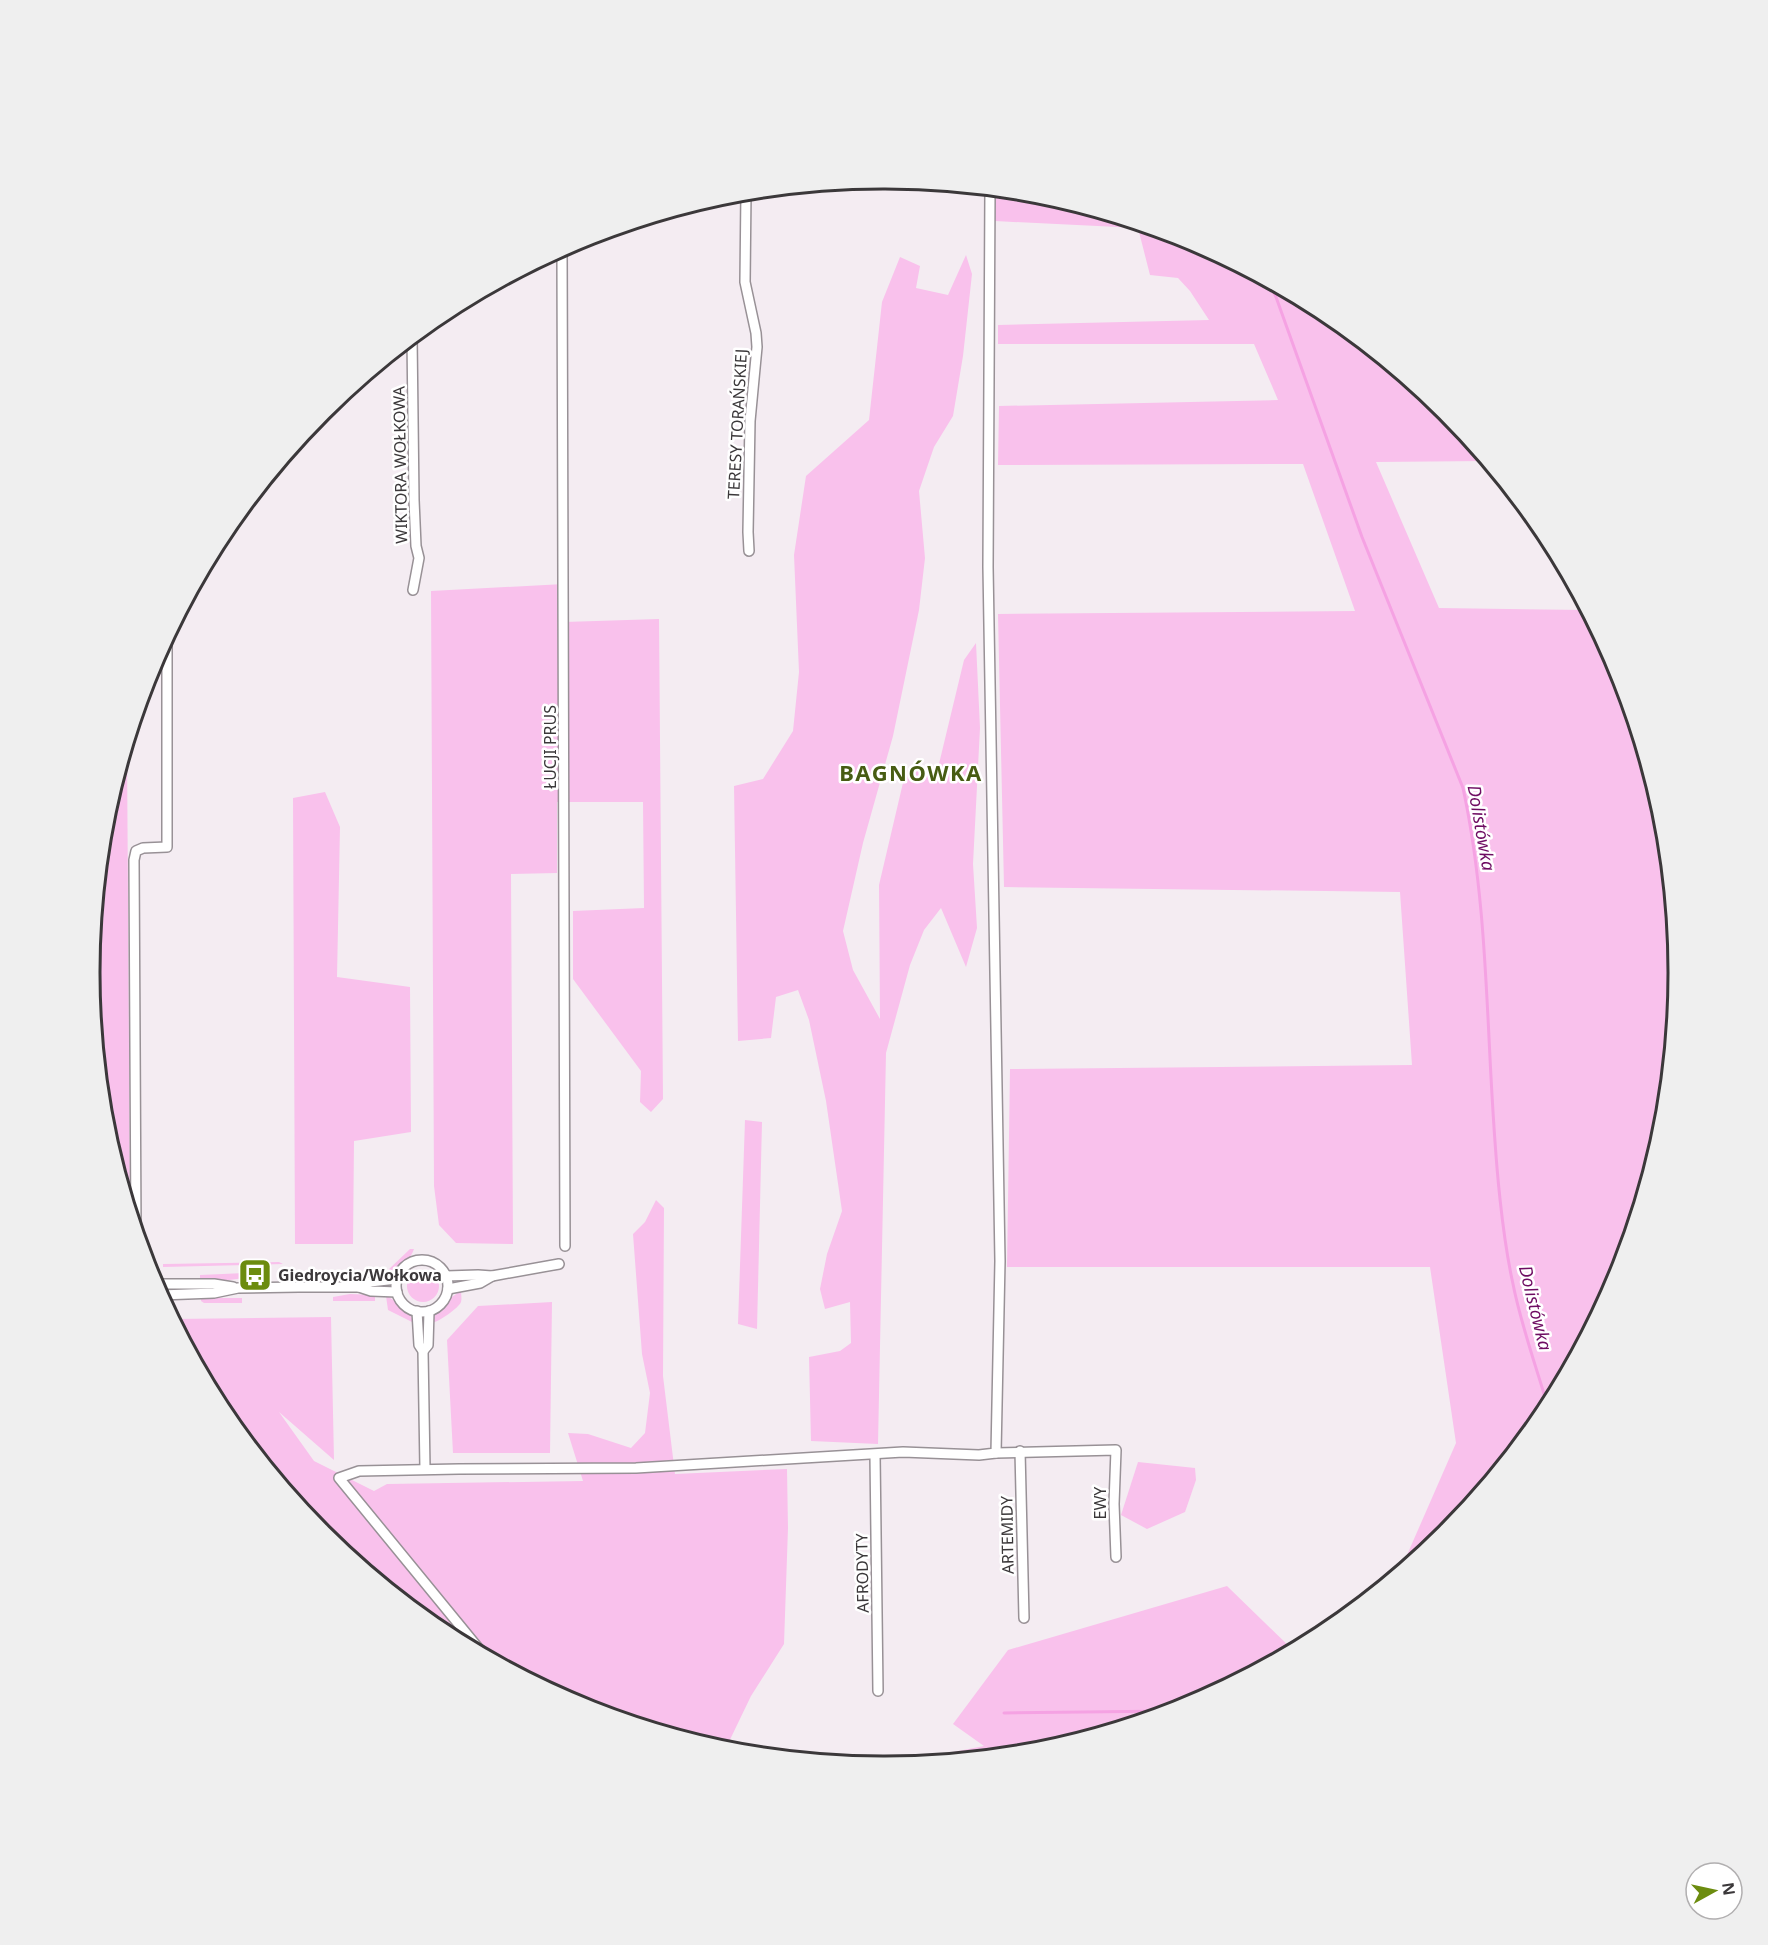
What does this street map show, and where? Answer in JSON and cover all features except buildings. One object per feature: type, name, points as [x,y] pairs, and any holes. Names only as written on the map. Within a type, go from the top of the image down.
[{"type":"street","points":[[990,197],[988,567],[1000,1261],[996,1453]]},
{"type":"street","name":"TERESY TORAŃSKIEJ","points":[[747,202],[745,282],[757,347],[750,421],[749,551]]},
{"type":"street","name":"ŁUCJI PRUS","points":[[562,259],[565,1246]]},
{"type":"street","name":"WIKTORA WOŁKOWA","points":[[412,347],[414,500],[418,558],[413,590]]},
{"type":"street","points":[[136,1204],[135,860],[136,851],[143,848],[167,847],[167,657]]},
{"type":"street","points":[[420,1260],[436,1264],[446,1276],[448,1289],[441,1303],[429,1311],[417,1311],[404,1305],[397,1292],[397,1279],[404,1268],[420,1260]]},
{"type":"street","points":[[446,1276],[492,1276],[559,1264]]},
{"type":"street","points":[[448,1289],[480,1283],[492,1276]]},
{"type":"street","points":[[358,1287],[370,1282],[397,1279]]},
{"type":"street","points":[[165,1284],[214,1284],[238,1288],[358,1287],[371,1291],[397,1292]]},
{"type":"street","points":[[170,1295],[214,1293],[238,1288]]},
{"type":"street","points":[[417,1311],[419,1345],[423,1351],[425,1469]]},
{"type":"street","points":[[423,1351],[428,1345],[429,1311]]},
{"type":"street","name":"EWY","points":[[1020,1451],[1116,1450],[1114,1504],[1116,1557]]},
{"type":"street","points":[[470,1637],[339,1478],[359,1471],[636,1468],[903,1452],[979,1455],[1020,1451]]},
{"type":"street","name":"ARTEMIDY","points":[[1020,1451],[1024,1618]]},
{"type":"street","name":"AFRODYTY","points":[[875,1455],[878,1691]]},
{"type":"shaded area","points":[[995,197],[1037,204],[1124,227],[995,221]]},
{"type":"shaded area","points":[[1139,232],[1231,270],[1276,294],[1361,351],[1401,383],[1438,418],[1477,461],[1376,462],[1439,608],[1578,610],[1608,673],[1626,721],[1641,770],[1652,820],[1661,870],[1666,921],[1668,972],[1666,1024],[1661,1075],[1652,1125],[1641,1175],[1626,1224],[1587,1319],[1563,1364],[1535,1408],[1506,1449],[1473,1489],[1406,1557],[1456,1443],[1430,1267],[1007,1267],[1010,1069],[1412,1065],[1400,892],[1004,887],[998,614],[1355,611],[1303,464],[998,465],[999,406],[1278,400],[1254,344],[998,344],[998,325],[1209,320],[1190,291],[1178,278],[1150,275]]},
{"type":"shaded area","points":[[966,255],[972,274],[963,356],[953,416],[934,447],[919,491],[925,558],[919,610],[893,736],[863,843],[843,931],[853,970],[880,1019],[879,885],[906,770],[938,768],[964,660],[976,643],[980,728],[973,864],[977,928],[966,967],[941,908],[924,930],[910,965],[886,1053],[878,1444],[811,1441],[809,1357],[840,1351],[851,1343],[850,1302],[825,1309],[820,1289],[827,1254],[842,1211],[826,1101],[809,1020],[798,990],[776,997],[771,1038],[738,1041],[734,786],[763,779],[793,731],[799,672],[794,555],[806,476],[869,420],[882,302],[900,257],[920,266],[916,288],[948,295]]},
{"type":"shaded area","points":[[564,584],[564,622],[659,619],[663,1099],[651,1112],[640,1102],[641,1071],[573,979],[573,911],[644,908],[643,802],[557,802],[557,873],[511,874],[513,1244],[456,1243],[439,1225],[434,1186],[431,591]]},
{"type":"shaded area","points":[[127,770],[130,1184],[107,1075],[100,972],[107,870]]},
{"type":"shaded area","points":[[325,792],[340,827],[337,977],[410,987],[411,1132],[354,1141],[353,1244],[295,1244],[293,798]]},
{"type":"shaded area","points":[[745,1120],[762,1122],[757,1329],[738,1324]]},
{"type":"shaded area","points":[[656,1200],[664,1208],[663,1376],[675,1474],[787,1469],[788,1528],[784,1644],[751,1696],[730,1741],[632,1714],[537,1675],[492,1651],[407,1594],[367,1562],[330,1527],[262,1449],[205,1364],[181,1319],[331,1317],[334,1460],[279,1412],[314,1461],[374,1491],[387,1484],[583,1481],[568,1433],[588,1434],[631,1448],[645,1433],[650,1393],[642,1354],[633,1234],[645,1222]]},
{"type":"shaded area","points":[[410,1249],[414,1249],[406,1262],[385,1277],[386,1272]]},
{"type":"shaded area","points":[[279,1262],[283,1264],[163,1267],[163,1264]]},
{"type":"shaded area","points":[[423,1270],[435,1274],[439,1286],[435,1298],[423,1302],[411,1298],[407,1286],[411,1274]]},
{"type":"shaded area","points":[[245,1273],[245,1278],[221,1281],[200,1280],[200,1275]]},
{"type":"shaded area","points":[[293,1273],[318,1277],[375,1273],[376,1278],[340,1282],[296,1280]]},
{"type":"shaded area","points":[[461,1291],[459,1305],[432,1323],[444,1305]]},
{"type":"shaded area","points":[[350,1294],[375,1295],[375,1301],[333,1301],[333,1297]]},
{"type":"shaded area","points":[[386,1296],[403,1307],[414,1323],[388,1310]]},
{"type":"shaded area","points":[[201,1298],[242,1298],[242,1303],[204,1303]]},
{"type":"shaded area","points":[[552,1302],[550,1453],[453,1453],[447,1340],[478,1306]]},
{"type":"shaded area","points":[[1138,1462],[1195,1468],[1196,1480],[1185,1512],[1147,1529],[1121,1515]]},
{"type":"shaded area","points":[[1227,1586],[1287,1644],[1231,1675],[1136,1714],[1037,1741],[951,1752],[984,1746],[953,1724],[1008,1650]]},
{"type":"waterway","name":"Dolistówka","points":[[1274,293],[1362,537],[1463,788],[1479,890],[1495,1148],[1504,1231],[1520,1315],[1544,1394]]},
{"type":"waterway","points":[[1004,1713],[1143,1711]]},
{"type":"place","name":"Giedroycia/Wołkowa","points":[[255,1275]]},
{"type":"district","name":"BAGNÓWKA","points":[[911,773]]}]
